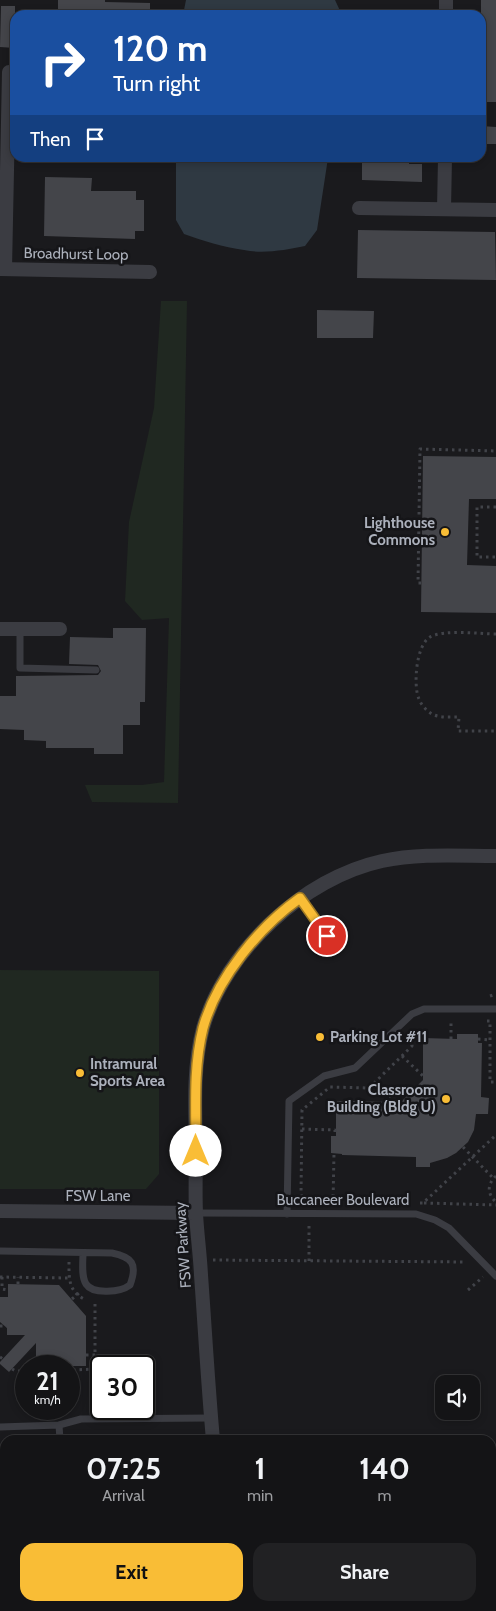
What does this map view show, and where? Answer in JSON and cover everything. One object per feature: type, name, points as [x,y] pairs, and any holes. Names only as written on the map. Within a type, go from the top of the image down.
[{"type":"street","points":[[2,269],[8,71]]},
{"type":"street","points":[[444,209],[445,162]]},
{"type":"street","points":[[359,208],[496,210]]},
{"type":"street","name":"Broadhurst Loop","points":[[2,269],[150,272]]},
{"type":"street","points":[[0,629],[60,629]]},
{"type":"street","name":"FSW Parkway","points":[[212,1435],[196,1213],[195,1084],[204,1027],[215,998],[245,950],[273,919],[300,898],[326,882],[381,862],[426,856],[496,856]]},
{"type":"street","name":"FSW Lane","points":[[0,1211],[196,1213]]},
{"type":"lane","points":[[20,629],[20,668],[96,670]]},
{"type":"lane","points":[[300,898],[327,936]]},
{"type":"lane","points":[[287,1214],[289,1101],[324,1076],[355,1068],[412,1014],[424,1009],[496,1009]]},
{"type":"lane","name":"Buccaneer Boulevard","points":[[196,1213],[416,1214],[435,1220],[449,1228],[496,1276]]},
{"type":"lane","points":[[0,1251],[112,1253],[126,1256],[130,1259],[132,1265],[133,1278],[130,1285],[119,1290],[92,1289],[86,1284],[83,1275],[83,1253]]},
{"type":"lane","points":[[0,1427],[59,1425],[80,1419],[211,1418]]},
{"type":"lane","points":[[59,1425],[60,1435]]},
{"type":"path","points":[[421,583],[418,583],[420,449],[496,451]]},
{"type":"path","points":[[496,507],[477,507],[477,557],[496,558]]},
{"type":"path","points":[[496,634],[444,634],[431,637],[423,643],[420,653],[417,689],[419,699],[424,707],[433,714],[444,717],[459,717],[458,731],[496,731]]},
{"type":"path","points":[[490,996],[496,994]]},
{"type":"path","points":[[444,1020],[451,1020],[451,1039]]},
{"type":"path","points":[[480,1021],[490,1021],[490,1082],[496,1082]]},
{"type":"path","points":[[310,1202],[304,1200],[301,1194],[302,1110],[330,1087],[369,1088],[412,1046],[412,1028],[417,1023]]},
{"type":"path","points":[[478,1039],[490,1040]]},
{"type":"path","points":[[402,1056],[423,1076]]},
{"type":"path","points":[[375,1082],[396,1102]]},
{"type":"path","points":[[302,1130],[335,1130],[335,1136]]},
{"type":"path","points":[[423,1204],[496,1135]]},
{"type":"path","points":[[463,1147],[495,1177],[489,1188],[496,1204]]},
{"type":"path","points":[[325,1203],[333,1203],[334,1153]]},
{"type":"path","points":[[413,1203],[496,1204]]},
{"type":"path","points":[[309,1261],[310,1224]]},
{"type":"path","points":[[69,1252],[69,1282],[81,1298],[96,1303],[95,1355]]},
{"type":"path","points":[[200,1260],[466,1261],[471,1267]]},
{"type":"path","points":[[468,1290],[482,1278],[476,1273]]},
{"type":"path","points":[[8,1290],[2,1290],[1,1277],[69,1278]]},
{"type":"path","points":[[18,1278],[18,1284]]},
{"type":"path","points":[[72,1299],[78,1295]]},
{"type":"path","points":[[0,1326],[7,1326]]},
{"type":"shaded area","points":[[186,0],[335,0],[340,10],[184,10]]},
{"type":"shaded area","points":[[176,162],[327,162],[317,230],[305,246],[267,252],[228,247],[184,234],[176,220]]},
{"type":"shaded area","points":[[161,301],[187,301],[178,803],[92,802],[85,785],[142,785],[164,782],[169,618],[142,620],[125,601],[129,522],[154,408]]},
{"type":"shaded area","name":"Intramural Sports Area","points":[[0,970],[159,971],[159,1174],[146,1189],[0,1189]]},
{"type":"building","points":[[58,0],[105,0],[105,2],[150,3],[150,10],[58,10]]},
{"type":"building","points":[[481,0],[496,0],[496,102],[486,102],[486,10],[481,10]]},
{"type":"building","points":[[1,6],[15,6],[15,10],[10,10],[10,48],[0,47]]},
{"type":"building","points":[[486,126],[496,127],[496,144],[486,144]]},
{"type":"building","points":[[362,162],[409,162],[409,164],[422,164],[422,182],[362,180]]},
{"type":"building","points":[[45,177],[92,178],[91,191],[136,191],[136,200],[144,200],[144,231],[135,231],[135,239],[44,236]]},
{"type":"building","points":[[358,230],[495,232],[496,280],[357,278]]},
{"type":"building","points":[[317,310],[374,311],[373,338],[317,338]]},
{"type":"building","name":"Lighthouse Commons","points":[[423,456],[496,457],[496,499],[469,499],[467,565],[496,566],[496,613],[421,612]]},
{"type":"building","points":[[113,628],[146,628],[145,702],[140,702],[140,725],[123,725],[123,754],[94,754],[94,748],[46,748],[46,741],[24,740],[24,730],[0,729],[0,696],[16,696],[16,676],[98,675],[101,671],[98,665],[69,664],[70,637],[113,638]]},
{"type":"building","name":"Classroom Building (Bldg U)","points":[[457,1034],[478,1034],[478,1043],[482,1043],[481,1097],[489,1098],[488,1114],[476,1114],[474,1130],[468,1142],[447,1158],[430,1163],[430,1167],[416,1167],[416,1157],[331,1153],[331,1136],[336,1136],[336,1101],[401,1102],[423,1080],[423,1038],[457,1039]]},
{"type":"building","points":[[8,1284],[59,1285],[86,1316],[86,1366],[80,1366],[80,1355],[36,1355],[36,1343],[25,1355],[15,1355],[15,1366],[9,1372],[0,1362],[25,1335],[7,1335],[7,1328],[0,1322],[0,1297],[8,1297]]},
{"type":"place","name":"Lighthouse Commons","points":[[445,532]]},
{"type":"place","name":"Parking Lot #11","points":[[320,1037]]},
{"type":"place","name":"Intramural Sports Area","points":[[80,1073]]},
{"type":"place","name":"Classroom Building (Bldg U)","points":[[446,1099]]},
{"type":"route","points":[[196,1151],[195,1084],[200,1044],[215,998],[229,973],[245,950],[273,919],[300,898],[327,936]]}]
